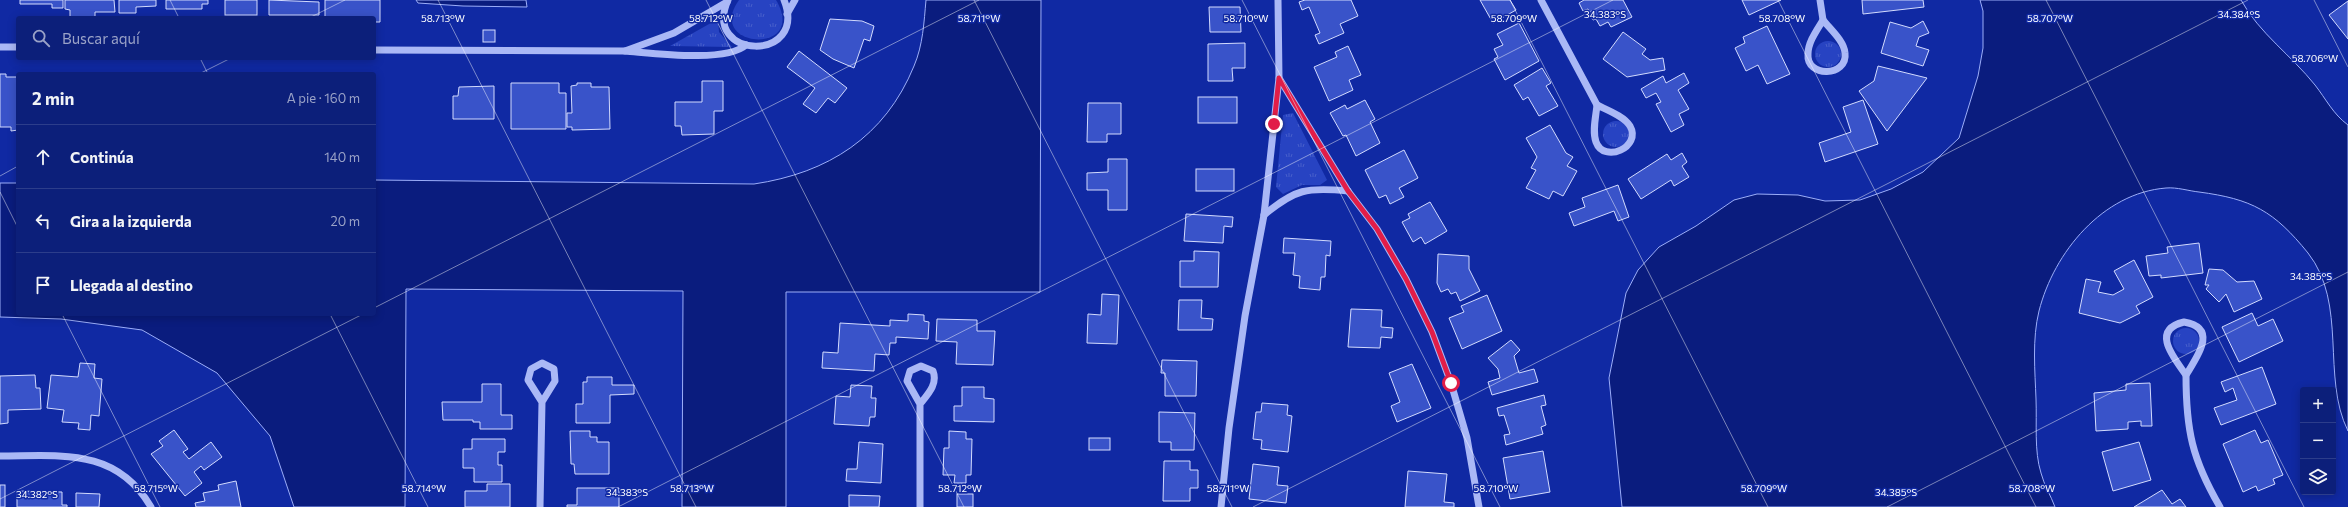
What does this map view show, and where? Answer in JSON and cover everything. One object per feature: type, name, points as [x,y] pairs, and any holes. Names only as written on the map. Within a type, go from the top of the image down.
[{"type":"street","points":[[784,0],[787,14]]},
{"type":"street","points":[[728,1],[724,18],[726,28],[731,36],[746,46],[759,48],[778,39],[784,30],[787,14],[795,0]]},
{"type":"street","points":[[1221,507],[1229,428],[1244,323],[1264,215],[1279,78],[1278,0]]},
{"type":"street","points":[[1541,0],[1597,105],[1595,132],[1596,143],[1604,151],[1611,153],[1622,151],[1630,142],[1632,136],[1630,125],[1620,117],[1597,105]]},
{"type":"street","points":[[1820,0],[1823,20],[1840,41],[1845,52],[1843,62],[1839,68],[1828,72],[1817,70],[1812,66],[1808,55],[1811,44],[1823,20]]},
{"type":"street","points":[[625,51],[674,33],[728,1]]},
{"type":"street","points":[[376,50],[625,51],[701,56],[729,54],[741,50],[746,46]]},
{"type":"street","points":[[0,47],[16,47]]},
{"type":"street","points":[[1279,78],[1348,191],[1377,229],[1406,279],[1432,332],[1451,383],[1467,438],[1479,507]]},
{"type":"street","points":[[1264,215],[1285,198],[1304,190],[1321,188],[1348,191]]},
{"type":"street","points":[[2186,374],[2200,352],[2204,340],[2200,330],[2195,326],[2184,322],[2173,326],[2168,331],[2166,342],[2170,353],[2186,374],[2188,418],[2193,450],[2207,484],[2220,507]]},
{"type":"street","points":[[540,507],[542,402],[553,386],[556,375],[554,369],[542,363],[530,369],[528,380],[542,402]]},
{"type":"street","points":[[920,404],[932,388],[935,377],[933,371],[921,366],[915,367],[907,376],[907,381],[920,404],[920,507]]},
{"type":"street","points":[[0,456],[70,456],[94,460],[131,480],[151,507]]},
{"type":"green space","points":[[739,0],[776,0],[782,18],[779,31],[770,38],[757,39],[744,36],[735,29],[732,16]]},
{"type":"green space","points":[[718,19],[719,32],[732,47],[670,46]]},
{"type":"green space","points":[[1828,41],[1837,45],[1841,54],[1837,63],[1828,67],[1819,63],[1815,54],[1819,45]]},
{"type":"green space","points":[[1293,113],[1327,180],[1320,185],[1302,185],[1283,194],[1276,187],[1283,115]]},
{"type":"green space","points":[[1616,121],[1625,125],[1629,134],[1625,143],[1616,147],[1607,143],[1603,134],[1607,125]]},
{"type":"green space","points":[[2186,328],[2195,332],[2199,341],[2195,350],[2186,354],[2177,350],[2173,341],[2177,332]]},
{"type":"shaded area","points":[[416,0],[526,0],[527,7],[463,6],[418,3]]},
{"type":"shaded area","points":[[926,0],[1041,0],[1040,292],[786,292],[786,507],[682,507],[683,291],[406,289],[405,507],[294,507],[270,436],[217,373],[142,330],[61,319],[0,317],[0,183],[16,183],[16,316],[376,316],[376,180],[754,184],[781,179],[806,171],[829,161],[851,148],[870,132],[887,113],[902,91],[917,58],[923,33]]},
{"type":"shaded area","points":[[1980,0],[2241,0],[2248,12],[2266,34],[2306,74],[2334,111],[2348,125],[2348,431],[2340,410],[2336,388],[2331,317],[2327,295],[2320,273],[2308,253],[2273,217],[2248,203],[2218,195],[2166,188],[2143,192],[2122,201],[2102,214],[2084,229],[2069,247],[2056,268],[2046,289],[2039,311],[2035,333],[2037,456],[2042,477],[2055,507],[1622,507],[1609,378],[1626,293],[1638,270],[1659,247],[1696,226],[1734,200],[1757,194],[1798,195],[1825,201],[1860,200],[1891,189],[1923,172],[1959,138],[1978,76],[1983,48],[1983,11]]},
{"type":"building","points":[[20,0],[63,0],[63,8],[52,8],[52,4],[20,4]]},
{"type":"building","points":[[65,0],[114,0],[115,12],[95,12],[95,16],[70,16],[70,10],[65,9]]},
{"type":"building","points":[[119,0],[156,0],[156,6],[136,7],[136,13],[119,13]]},
{"type":"building","points":[[166,0],[208,0],[208,4],[202,4],[202,9],[166,9]]},
{"type":"building","points":[[225,0],[257,0],[257,15],[225,15]]},
{"type":"building","points":[[269,0],[319,2],[319,15],[269,15]]},
{"type":"building","points":[[325,0],[380,0],[380,22],[376,22],[376,16],[325,16]]},
{"type":"building","points":[[1305,0],[1351,0],[1358,16],[1340,24],[1344,33],[1319,44],[1315,35],[1320,33],[1309,7],[1302,10],[1299,2]]},
{"type":"building","points":[[1480,0],[1510,0],[1516,10],[1493,23]]},
{"type":"building","points":[[1584,0],[1623,0],[1632,17],[1611,27],[1608,22],[1600,26],[1596,19],[1593,20],[1588,9],[1583,11],[1579,3]]},
{"type":"building","points":[[1742,0],[1781,0],[1749,15]]},
{"type":"building","points":[[1862,0],[1923,0],[1924,7],[1863,14]]},
{"type":"building","points":[[2348,1],[2348,39],[2329,15]]},
{"type":"building","points":[[1209,7],[1240,7],[1241,32],[1210,32]]},
{"type":"building","points":[[830,19],[862,21],[874,26],[870,41],[864,39],[854,68],[833,59],[820,50]]},
{"type":"building","points":[[1923,21],[1929,33],[1919,37],[1916,46],[1929,50],[1923,66],[1881,53],[1890,22],[1911,28]]},
{"type":"building","points":[[1519,23],[1539,61],[1505,80],[1494,59],[1498,57],[1494,49],[1503,45],[1497,34]]},
{"type":"building","points":[[1767,26],[1790,74],[1767,84],[1758,65],[1746,71],[1735,48],[1745,43],[1743,37]]},
{"type":"building","points":[[483,30],[495,30],[495,42],[483,42]]},
{"type":"building","points":[[1623,32],[1646,49],[1642,54],[1650,60],[1663,58],[1665,70],[1627,77],[1603,59]]},
{"type":"building","points":[[1245,43],[1245,68],[1232,68],[1233,81],[1208,81],[1208,44]]},
{"type":"building","points":[[1348,46],[1361,75],[1349,80],[1353,90],[1329,101],[1314,67],[1337,57],[1335,52]]},
{"type":"building","points":[[799,51],[847,88],[835,103],[828,98],[816,113],[803,104],[815,88],[787,67]]},
{"type":"building","points":[[1878,66],[1927,78],[1887,131],[1859,91],[1874,81]]},
{"type":"building","points":[[1542,68],[1551,83],[1546,86],[1558,106],[1539,116],[1528,97],[1523,100],[1514,85]]},
{"type":"building","points":[[1684,73],[1689,83],[1678,90],[1689,109],[1679,114],[1684,125],[1671,132],[1656,104],[1661,102],[1656,93],[1646,98],[1641,89],[1663,76],[1666,83]]},
{"type":"building","points":[[0,74],[6,74],[6,77],[16,77],[16,130],[11,131],[11,127],[0,127]]},
{"type":"building","points":[[702,81],[723,81],[723,111],[714,111],[714,134],[682,135],[681,126],[675,126],[675,102],[702,102]]},
{"type":"building","points":[[511,83],[559,83],[559,93],[566,93],[566,129],[511,129]]},
{"type":"building","points":[[577,83],[591,83],[591,87],[609,87],[610,129],[572,130],[572,127],[567,127],[567,113],[572,113],[571,86],[577,85]]},
{"type":"building","points":[[494,86],[494,119],[453,119],[453,96],[458,96],[459,87]]},
{"type":"building","points":[[1198,97],[1237,97],[1237,123],[1198,123]]},
{"type":"building","points":[[1365,100],[1375,119],[1370,122],[1380,143],[1356,156],[1346,135],[1343,136],[1330,113],[1345,105],[1347,109]]},
{"type":"building","points":[[1863,100],[1878,144],[1825,162],[1819,143],[1851,132],[1843,107]]},
{"type":"building","points":[[1088,103],[1121,103],[1121,134],[1107,134],[1107,142],[1087,142]]},
{"type":"building","points":[[1550,125],[1566,153],[1573,157],[1567,166],[1577,171],[1563,196],[1553,191],[1549,199],[1526,188],[1536,170],[1531,168],[1537,157],[1526,138]]},
{"type":"building","points":[[1404,150],[1418,178],[1399,188],[1404,197],[1390,204],[1386,195],[1379,198],[1365,170]]},
{"type":"building","points":[[1682,153],[1687,162],[1682,166],[1689,177],[1674,186],[1671,180],[1641,199],[1628,179],[1667,154],[1671,160]]},
{"type":"building","points":[[1108,159],[1127,159],[1127,210],[1108,210],[1108,190],[1087,190],[1087,173],[1108,172]]},
{"type":"building","points":[[1196,169],[1234,169],[1234,191],[1196,191]]},
{"type":"building","points":[[1618,185],[1629,217],[1618,221],[1614,211],[1574,226],[1569,213],[1585,207],[1582,198]]},
{"type":"building","points":[[1430,202],[1447,231],[1425,244],[1421,237],[1413,242],[1402,222],[1410,218],[1408,214]]},
{"type":"building","points":[[1186,214],[1233,217],[1232,227],[1224,226],[1223,243],[1184,241]]},
{"type":"building","points":[[1284,238],[1331,241],[1330,256],[1326,255],[1325,277],[1321,277],[1320,290],[1299,288],[1300,276],[1293,275],[1295,253],[1283,253]]},
{"type":"building","points":[[2199,243],[2203,273],[2161,278],[2161,275],[2149,276],[2146,256],[2168,253],[2167,247]]},
{"type":"building","points":[[1194,251],[1219,252],[1218,287],[1180,287],[1180,261],[1194,261]]},
{"type":"building","points":[[1438,254],[1469,256],[1469,269],[1480,291],[1460,301],[1456,292],[1451,294],[1448,289],[1441,292],[1437,283]]},
{"type":"building","points":[[2134,260],[2153,297],[2136,306],[2140,313],[2120,323],[2079,313],[2086,279],[2101,282],[2098,292],[2113,295],[2124,289],[2114,271]]},
{"type":"building","points":[[2209,269],[2223,270],[2237,282],[2254,281],[2262,299],[2234,312],[2226,294],[2219,302],[2206,289],[2209,285],[2205,285]]},
{"type":"building","points":[[1102,294],[1119,295],[1117,344],[1087,343],[1088,314],[1101,315]]},
{"type":"building","points":[[1487,295],[1502,331],[1462,349],[1449,318],[1464,312],[1461,306]]},
{"type":"building","points":[[1179,300],[1202,300],[1201,318],[1213,319],[1212,330],[1178,330]]},
{"type":"building","points":[[1351,309],[1382,310],[1381,327],[1393,328],[1392,338],[1381,337],[1380,348],[1348,347]]},
{"type":"building","points":[[2252,313],[2258,326],[2273,319],[2283,341],[2239,362],[2222,327]]},
{"type":"building","points":[[908,314],[924,315],[924,321],[929,322],[928,339],[896,337],[896,343],[890,343],[889,355],[875,354],[874,371],[822,368],[823,352],[838,353],[840,323],[890,326],[890,320],[908,321]]},
{"type":"building","points":[[937,319],[977,320],[977,331],[995,331],[993,365],[956,364],[957,342],[936,341]]},
{"type":"building","points":[[1511,340],[1520,350],[1514,356],[1519,373],[1534,369],[1538,382],[1492,395],[1488,382],[1500,378],[1498,369],[1488,358]]},
{"type":"building","points":[[1162,360],[1197,361],[1196,396],[1165,396],[1165,373],[1161,373]]},
{"type":"building","points":[[80,363],[95,364],[94,378],[102,379],[99,416],[91,415],[90,430],[78,429],[79,423],[62,422],[64,410],[47,408],[51,375],[78,377]]},
{"type":"building","points":[[1412,364],[1431,408],[1397,422],[1391,406],[1400,402],[1389,373]]},
{"type":"building","points":[[2262,367],[2276,404],[2221,425],[2214,408],[2237,400],[2233,388],[2225,392],[2221,382]]},
{"type":"building","points":[[35,375],[36,388],[40,388],[41,409],[8,410],[8,423],[0,424],[0,376]]},
{"type":"building","points":[[587,377],[612,377],[612,385],[634,385],[634,394],[610,395],[610,423],[576,423],[576,404],[583,404],[583,382],[587,382]]},
{"type":"building","points":[[2150,383],[2152,426],[2141,426],[2141,421],[2128,422],[2128,429],[2096,431],[2094,393],[2126,390],[2126,384]]},
{"type":"building","points":[[482,384],[501,384],[501,415],[512,415],[512,429],[480,429],[480,422],[473,422],[473,420],[443,420],[442,402],[482,402]]},
{"type":"building","points":[[851,385],[872,386],[871,398],[876,398],[875,417],[870,417],[869,426],[834,424],[836,396],[850,397]]},
{"type":"building","points":[[962,387],[984,387],[984,398],[994,399],[994,422],[954,421],[954,406],[962,406]]},
{"type":"building","points":[[1544,395],[1546,405],[1541,406],[1546,425],[1541,427],[1543,434],[1506,445],[1504,435],[1510,434],[1504,415],[1499,416],[1497,408]]},
{"type":"building","points":[[1262,403],[1288,405],[1287,415],[1292,416],[1288,452],[1261,449],[1262,440],[1253,439],[1256,412],[1261,412]]},
{"type":"building","points":[[1159,412],[1195,413],[1194,450],[1171,450],[1171,442],[1159,442]]},
{"type":"building","points":[[174,430],[188,449],[183,452],[189,459],[211,442],[222,457],[204,470],[201,466],[194,472],[202,483],[185,496],[151,454],[163,446],[159,441]]},
{"type":"building","points":[[2255,430],[2261,443],[2268,440],[2283,475],[2273,479],[2275,484],[2258,491],[2256,486],[2243,492],[2223,444]]},
{"type":"building","points":[[570,431],[590,431],[590,437],[597,437],[597,442],[609,442],[609,474],[575,474],[574,464],[571,464]]},
{"type":"building","points":[[949,431],[966,432],[966,439],[972,439],[971,475],[966,475],[966,483],[954,483],[955,475],[943,475],[944,448],[949,448]]},
{"type":"building","points":[[1089,438],[1110,438],[1110,450],[1089,450]]},
{"type":"building","points":[[472,439],[505,439],[505,452],[498,452],[498,465],[502,465],[502,482],[474,482],[474,468],[463,468],[463,449],[472,449]]},
{"type":"building","points":[[859,442],[883,444],[881,483],[846,481],[847,469],[857,469]]},
{"type":"building","points":[[2139,442],[2151,480],[2113,491],[2102,452]]},
{"type":"building","points":[[1543,451],[1550,492],[1510,499],[1503,458]]},
{"type":"building","points":[[1164,461],[1190,461],[1190,470],[1198,470],[1198,488],[1190,488],[1190,501],[1163,501]]},
{"type":"building","points":[[1253,464],[1279,467],[1277,485],[1288,486],[1286,503],[1249,499]]},
{"type":"building","points":[[1408,471],[1447,474],[1444,502],[1454,503],[1454,507],[1405,507]]},
{"type":"building","points":[[236,481],[241,507],[196,507],[195,503],[205,501],[203,493],[219,490],[218,485]]},
{"type":"building","points":[[487,484],[510,484],[510,507],[465,507],[465,491],[487,491]]},
{"type":"building","points":[[0,485],[5,485],[5,507],[0,507]]},
{"type":"building","points":[[577,488],[619,488],[619,507],[567,507],[567,505],[577,505]]},
{"type":"building","points":[[2162,490],[2172,504],[2180,499],[2186,507],[2134,507]]},
{"type":"building","points":[[17,491],[62,492],[62,505],[67,505],[67,507],[17,507]]},
{"type":"building","points":[[76,493],[100,494],[99,507],[76,507]]},
{"type":"building","points":[[957,494],[973,494],[973,507],[957,507]]},
{"type":"building","points":[[849,495],[880,496],[879,507],[849,507]]},
{"type":"route","points":[[1274,124],[1279,78],[1348,191],[1377,229],[1406,279],[1432,332],[1451,383]]}]
